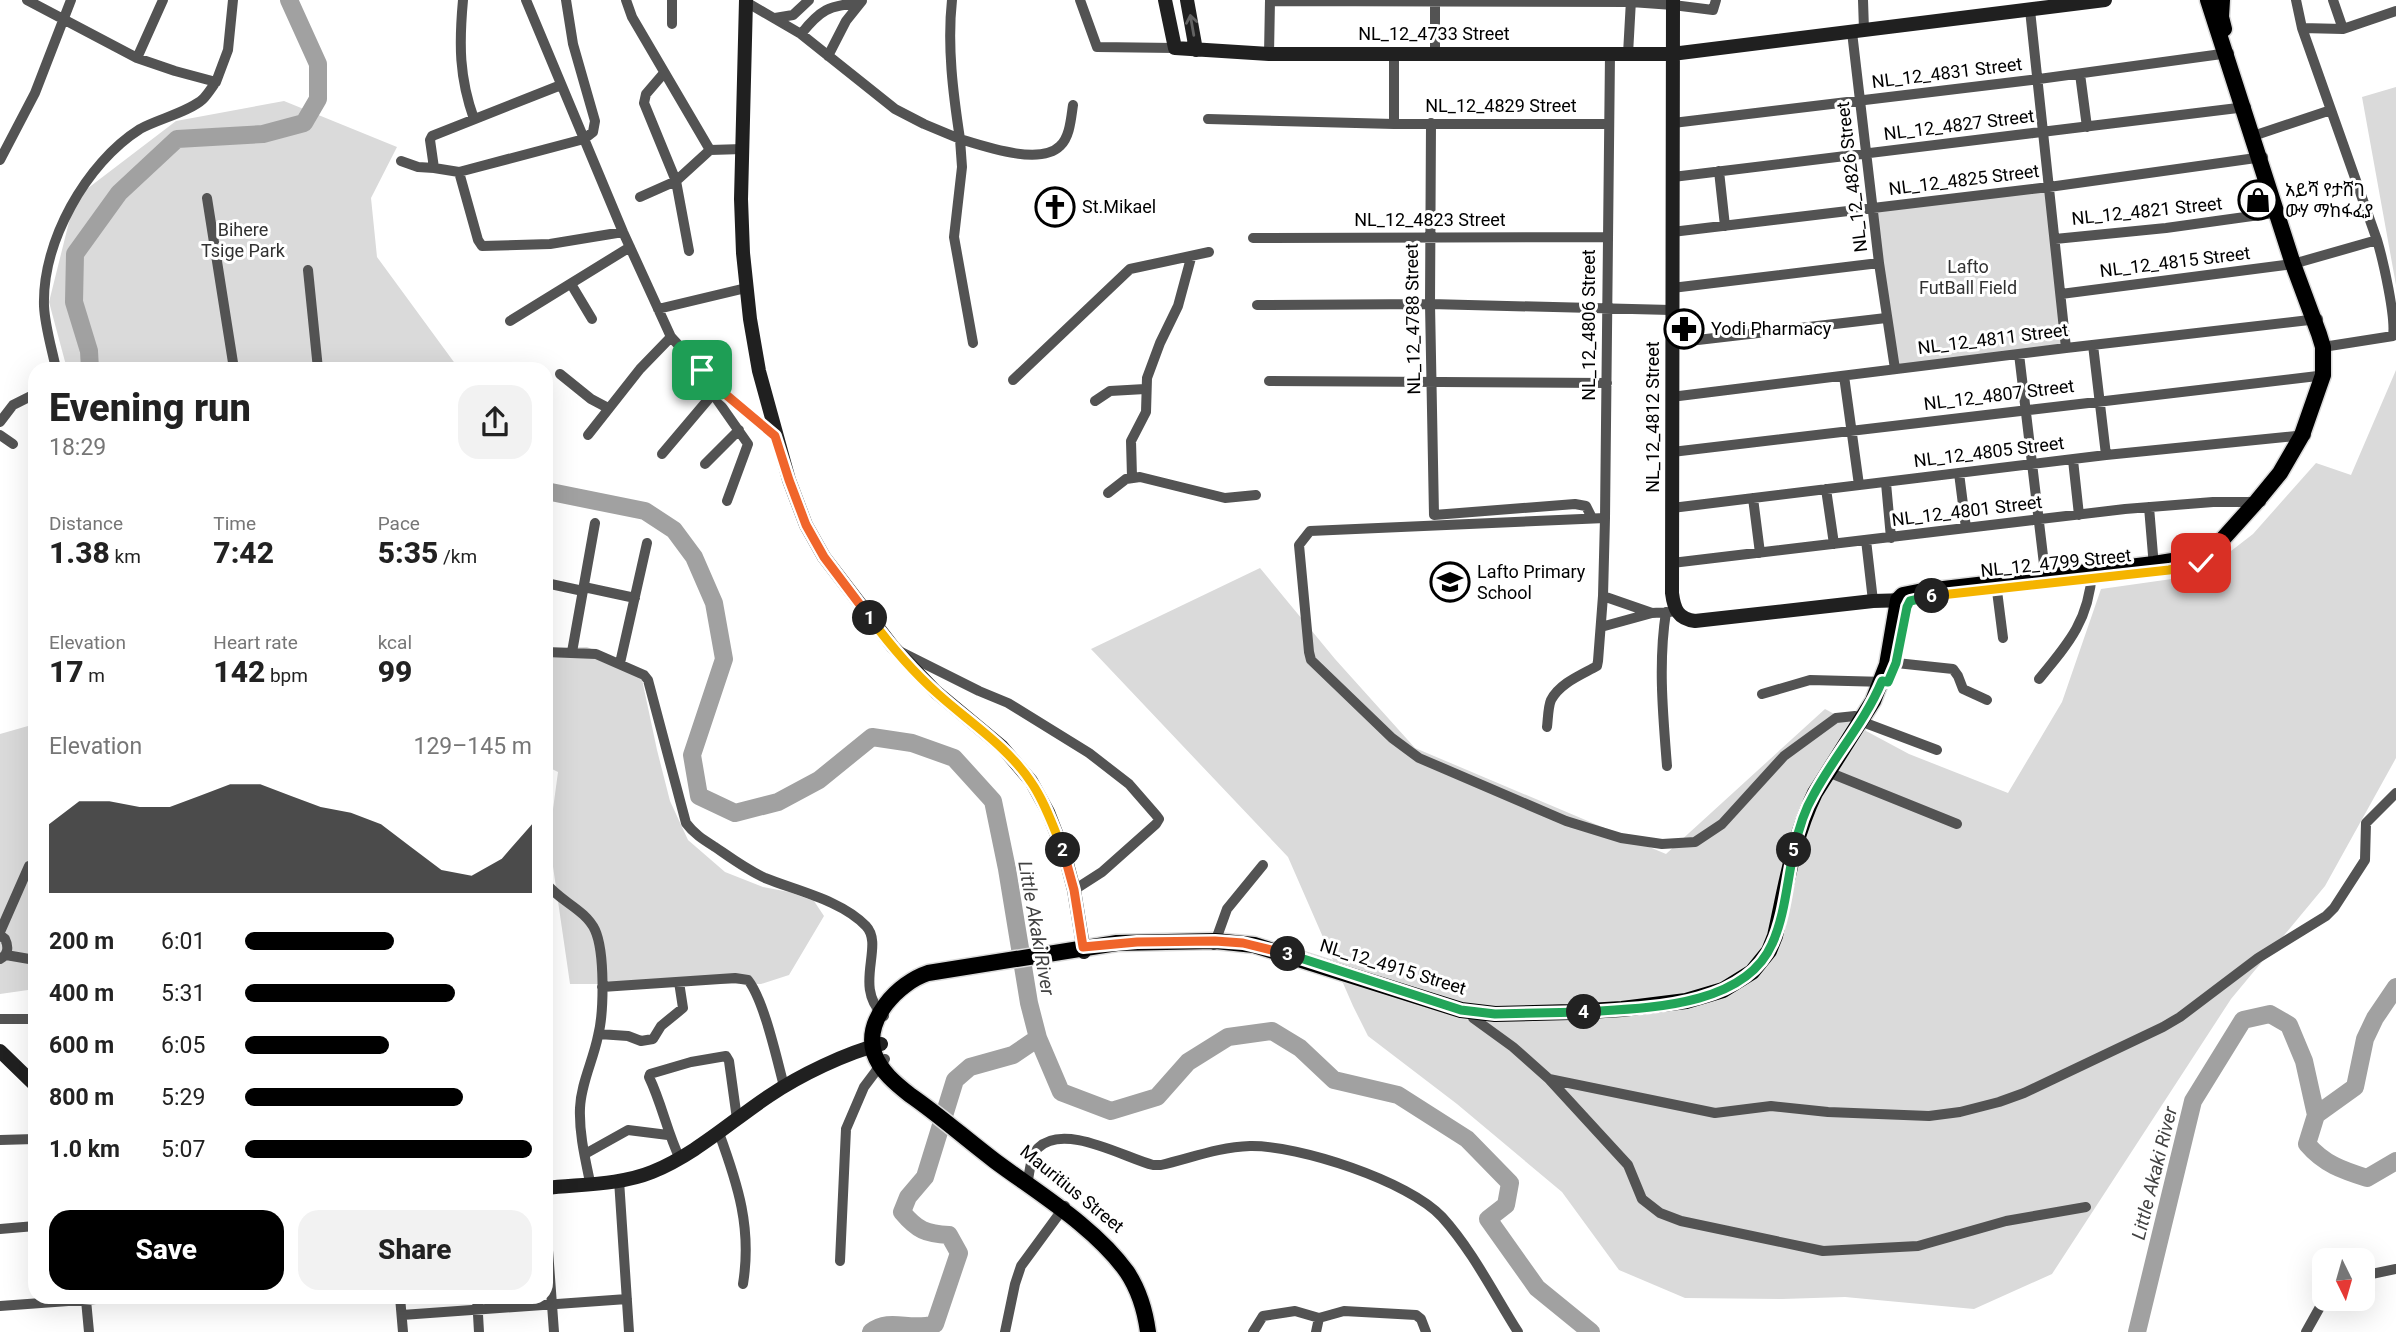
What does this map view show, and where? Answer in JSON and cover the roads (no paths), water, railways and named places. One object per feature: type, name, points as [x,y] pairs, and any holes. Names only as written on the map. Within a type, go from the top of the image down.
[{"type":"main road","points":[[2208,0],[2229,53],[2295,264],[2326,347],[2327,375],[2306,435],[2262,502]]},
{"type":"main road","points":[[2222,0],[2221,17],[2229,53]]},
{"type":"main road","name":"NL_12_4799 Street","points":[[1904,600],[2154,568],[2191,558],[2214,551],[2262,502]]},
{"type":"main road","name":"NL_12_4915 Street","points":[[1214,944],[1253,951],[1449,1013],[1473,1017],[1563,1019],[1625,1015],[1688,1006],[1725,995],[1744,985],[1766,965],[1778,946],[1806,824],[1820,794],[1865,722],[1885,682],[1905,613],[1904,600]]},
{"type":"main road","name":"NL_12_4915 Street","points":[[883,1015],[916,984],[996,963],[1083,949],[1214,944],[1254,945],[1473,1012],[1609,1010],[1686,1001],[1704,996],[1723,990],[1752,972],[1769,951],[1775,936],[1797,835],[1807,808],[1865,722]]},
{"type":"main road","points":[[880,1053],[883,1015]]},
{"type":"main road","name":"Mauritius Street","points":[[880,1053],[900,1078],[926,1103],[1107,1240],[1139,1276],[1148,1298],[1156,1332]]},
{"type":"main road","name":"Mauritius Street","points":[[1063,1208],[1103,1244],[1126,1270],[1142,1301],[1148,1332]]},
{"type":"street","points":[[27,0],[136,58],[216,82]]},
{"type":"street","points":[[1,155],[35,93],[71,0]]},
{"type":"street","points":[[136,58],[163,0]]},
{"type":"street","points":[[55,362],[45,314],[45,293],[50,263],[70,208],[91,174],[121,144],[156,121],[198,103],[216,82],[228,50],[233,0]]},
{"type":"street","points":[[463,0],[459,32],[461,59],[464,87],[474,119]]},
{"type":"street","points":[[526,0],[623,232],[671,337],[715,391],[746,438],[747,450],[727,501]]},
{"type":"street","points":[[401,161],[418,167],[459,172],[584,139],[593,132],[595,121],[573,44],[566,0]]},
{"type":"street","points":[[626,0],[632,17],[710,150]]},
{"type":"street","points":[[672,0],[672,24]]},
{"type":"street","points":[[775,18],[793,15],[809,0]]},
{"type":"street","points":[[952,0],[951,51],[962,167],[954,237],[973,343]]},
{"type":"street","points":[[1080,0],[1097,47],[1175,48],[1165,0]]},
{"type":"street","points":[[1187,0],[1196,50]]},
{"type":"street","points":[[1269,54],[1270,1],[1631,1],[1673,2],[1713,10],[1716,0]]},
{"type":"street","name":"NL_12_4826 Street","points":[[1863,0],[1858,31],[1861,101],[1879,263],[1895,369]]},
{"type":"street","name":"NL_12_4733 Street","points":[[1175,48],[1269,54],[1672,54],[1858,31],[2008,6],[2105,0]]},
{"type":"street","points":[[2296,0],[2302,28],[2377,240],[2395,312],[2396,331],[2393,336],[2326,347]]},
{"type":"street","points":[[2333,0],[2343,29]]},
{"type":"street","points":[[1073,105],[1066,137],[1061,146],[1052,151],[1039,154],[998,151],[960,139],[895,109],[801,34],[746,1],[741,199],[746,288],[759,371],[789,480],[806,525],[818,546],[893,648],[936,692],[1002,747],[1031,781],[1048,812],[1065,856],[1074,890],[1083,949]]},
{"type":"street","points":[[801,34],[818,13],[842,4],[862,1]]},
{"type":"street","points":[[828,56],[837,35],[862,1]]},
{"type":"street","points":[[1435,1],[1435,53]]},
{"type":"street","points":[[1628,54],[1631,1]]},
{"type":"street","name":"NL_12_4812 Street","points":[[1671,612],[1673,2]]},
{"type":"street","points":[[2039,6],[2039,79],[2066,348]]},
{"type":"street","points":[[2302,28],[2343,29],[2396,11]]},
{"type":"street","name":"NL_12_4831 Street","points":[[1672,123],[2080,74],[2229,53]]},
{"type":"street","points":[[1394,54],[1394,124]]},
{"type":"street","name":"NL_12_4806 Street","points":[[1546,727],[1553,696],[1578,675],[1597,666],[1601,627],[1605,518],[1610,54]]},
{"type":"street","points":[[664,73],[646,94],[644,103],[676,181],[689,251]]},
{"type":"street","points":[[2080,74],[2088,127]]},
{"type":"street","points":[[434,168],[431,137],[561,85]]},
{"type":"street","name":"NL_12_4827 Street","points":[[1673,177],[2246,107]]},
{"type":"street","points":[[2256,135],[2331,110]]},
{"type":"street","name":"NL_12_4829 Street","points":[[1208,119],[1394,124],[1608,124]]},
{"type":"street","name":"NL_12_4788 Street","points":[[1431,123],[1430,304],[1434,515],[1575,504],[1586,506],[1592,518]]},
{"type":"street","points":[[640,197],[676,181],[710,150],[743,149]]},
{"type":"street","name":"NL_12_4825 Street","points":[[1672,232],[2049,187],[2263,158]]},
{"type":"street","points":[[1719,171],[1725,226]]},
{"type":"street","points":[[459,172],[482,246],[550,244],[623,232]]},
{"type":"street","points":[[206,198],[233,362]]},
{"type":"street","name":"NL_12_4821 Street","points":[[2055,239],[2280,212]]},
{"type":"street","name":"NL_12_4823 Street","points":[[1253,238],[1607,237]]},
{"type":"street","name":"NL_12_4815 Street","points":[[2061,295],[2295,264],[2377,240]]},
{"type":"street","points":[[510,321],[630,247]]},
{"type":"street","points":[[1013,380],[1130,269],[1209,253]]},
{"type":"street","points":[[1132,477],[1131,441],[1146,412],[1145,389],[1152,362],[1178,306],[1191,258]]},
{"type":"street","points":[[1672,288],[1879,263]]},
{"type":"street","points":[[309,270],[317,362]]},
{"type":"street","points":[[571,284],[592,318]]},
{"type":"street","points":[[658,309],[746,288]]},
{"type":"street","points":[[1256,305],[1430,304],[1671,310]]},
{"type":"street","points":[[1672,343],[1886,318]]},
{"type":"street","name":"NL_12_4811 Street","points":[[1671,397],[2317,320]]},
{"type":"street","points":[[588,435],[640,369],[671,337]]},
{"type":"street","points":[[2093,345],[2106,455]]},
{"type":"street","points":[[2019,354],[2046,581]]},
{"type":"street","points":[[560,374],[591,399],[608,408]]},
{"type":"street","name":"NL_12_4807 Street","points":[[1672,452],[2327,375]]},
{"type":"street","points":[[1844,376],[1859,485]]},
{"type":"street","points":[[1269,381],[1607,383]]},
{"type":"street","points":[[1095,401],[1110,391],[1145,389]]},
{"type":"street","points":[[715,391],[775,436]]},
{"type":"street","points":[[662,454],[715,391]]},
{"type":"street","points":[[0,422],[13,405],[28,398]]},
{"type":"street","points":[[705,464],[739,430]]},
{"type":"street","points":[[0,435],[13,444]]},
{"type":"street","name":"NL_12_4805 Street","points":[[1672,508],[2106,455],[2306,435]]},
{"type":"street","points":[[2073,460],[2079,515]]},
{"type":"street","points":[[1959,473],[1966,528]]},
{"type":"street","points":[[1108,493],[1132,477],[1226,498],[1256,495]]},
{"type":"street","points":[[1886,483],[1891,538]]},
{"type":"street","points":[[1826,489],[1834,544]]},
{"type":"street","points":[[1753,498],[1760,553]]},
{"type":"street","name":"NL_12_4801 Street","points":[[1672,564],[2149,507],[2262,502]]},
{"type":"street","points":[[2149,507],[2154,568]]},
{"type":"street","points":[[1605,518],[1310,531],[1300,541],[1299,550],[1311,660],[1392,738],[1419,758],[1566,821],[1651,844],[1686,843],[1702,839],[1722,824],[1794,748],[1836,718],[1849,715],[1937,750]]},
{"type":"street","points":[[572,652],[595,523]]},
{"type":"street","points":[[1866,540],[1873,601]]},
{"type":"street","points":[[620,663],[648,543]]},
{"type":"street","points":[[2039,679],[2068,644],[2081,623],[2092,576]]},
{"type":"street","points":[[553,584],[635,598]]},
{"type":"street","points":[[1997,586],[2003,638]]},
{"type":"street","name":"NL_12_4799 Street","points":[[1603,596],[1652,613],[1671,612],[1684,620],[1695,621],[1873,601],[1904,600]]},
{"type":"street","points":[[1667,766],[1662,696],[1663,633],[1671,612]]},
{"type":"street","points":[[1601,627],[1652,613]]},
{"type":"street","points":[[893,648],[1008,703],[1089,753],[1129,783],[1157,815],[1157,824],[1102,872],[1074,890]]},
{"type":"street","points":[[553,652],[596,654],[644,675],[648,680],[677,792],[691,830],[763,877],[841,909],[865,924],[872,943],[869,993],[883,1015]]},
{"type":"street","points":[[1892,662],[1956,671],[1963,689],[1987,700]]},
{"type":"street","points":[[1762,694],[1810,680],[1885,682]]},
{"type":"street","points":[[1833,774],[1957,824]]},
{"type":"street","points":[[1549,1079],[1715,1113],[1762,1105],[1828,1112],[1929,1116],[1960,1112],[1999,1102],[2024,1093],[2164,1027],[2258,958],[2326,916],[2365,860],[2365,823],[2396,793]]},
{"type":"street","points":[[1214,944],[1227,909],[1263,865]]},
{"type":"street","points":[[28,868],[0,934],[7,944],[3,957],[28,959]]},
{"type":"street","points":[[553,893],[589,921],[596,931],[599,946],[602,987],[599,1034],[582,1088],[580,1109],[590,1182]]},
{"type":"street","points":[[602,987],[736,978],[748,980],[753,986],[768,1028],[785,1086]]},
{"type":"street","points":[[599,1034],[628,1036],[641,1041],[653,1039],[661,1026],[683,1008],[679,982]]},
{"type":"street","points":[[1473,1017],[1549,1079],[1628,1166],[1642,1199],[1660,1213],[1693,1223],[1823,1251],[1918,1246],[2006,1221],[2086,1207]]},
{"type":"street","points":[[0,1019],[28,1019]]},
{"type":"street","points":[[0,1051],[28,1078]]},
{"type":"street","points":[[553,1187],[619,1180],[649,1173],[680,1159],[785,1086],[880,1053]]},
{"type":"street","points":[[840,1261],[846,1129],[880,1053]]},
{"type":"street","points":[[680,1159],[668,1135],[649,1076],[656,1071],[723,1056],[727,1058],[737,1119]]},
{"type":"street","points":[[584,1153],[628,1130],[668,1135]]},
{"type":"street","points":[[719,1133],[744,1210],[748,1258],[743,1284]]},
{"type":"street","points":[[0,1140],[28,1139]]},
{"type":"street","points":[[1028,1181],[1039,1147],[1051,1141],[1070,1139],[1091,1142],[1153,1164],[1251,1146],[1298,1152],[1402,1189],[1431,1207],[1441,1216],[1492,1289],[1518,1332]]},
{"type":"street","points":[[619,1180],[629,1332]]},
{"type":"street","points":[[1005,1332],[1021,1266],[1063,1208]]},
{"type":"street","points":[[0,1228],[28,1226]]},
{"type":"street","points":[[2375,1273],[2396,1269]]},
{"type":"street","points":[[502,1304],[552,1306],[627,1299]]},
{"type":"street","points":[[0,1306],[29,1304]]},
{"type":"street","points":[[86,1304],[89,1332]]},
{"type":"street","points":[[401,1304],[402,1332]]},
{"type":"street","points":[[402,1315],[471,1304]]},
{"type":"street","points":[[477,1304],[479,1332]]},
{"type":"street","points":[[552,1306],[554,1332]]},
{"type":"street","points":[[1253,1332],[1263,1316],[1295,1311],[1319,1318],[1344,1311],[1416,1315],[1422,1319],[1426,1332]]},
{"type":"street","points":[[2306,1332],[2318,1311]]},
{"type":"street","points":[[1316,1332],[1319,1318]]},
{"type":"waterway","name":"Little Akaki River","points":[[90,362],[89,351],[74,302],[75,254],[119,193],[177,139],[263,134],[304,123],[318,99],[318,64],[289,0]]},
{"type":"waterway","name":"Little Akaki River","points":[[553,492],[645,511],[674,530],[694,557],[714,603],[724,659],[692,755],[699,796],[735,813],[778,802],[819,780],[872,737],[912,743],[954,758],[993,801],[1029,1003],[1038,1038],[1061,1092],[1111,1111],[1157,1097],[1188,1062],[1228,1037],[1272,1031],[1300,1048],[1334,1080],[1398,1095],[1467,1139],[1510,1183],[1506,1205],[1488,1219],[1537,1288],[1591,1332]]},
{"type":"waterway","points":[[2316,1115],[2355,1087],[2365,1039],[2375,1018],[2396,987]]},
{"type":"waterway","name":"Little Akaki River","points":[[2137,1332],[2193,1101],[2243,1020],[2270,1014],[2289,1025],[2304,1061],[2316,1115],[2307,1144],[2313,1151],[2334,1166],[2367,1178],[2396,1161]]},
{"type":"waterway","points":[[871,1332],[893,1325],[917,1327],[935,1324],[959,1253],[949,1235],[922,1230],[902,1212],[908,1197],[925,1177],[955,1080],[970,1067],[1013,1055],[1038,1038]]},
{"type":"place","name":"አይሻ የታሸገ ውሃ ማከፋፈያ","points":[[2258,200]]},
{"type":"place","name":"St.Mikael","points":[[1055,207]]},
{"type":"place","name":"Yodi Pharmacy","points":[[1684,329]]},
{"type":"place","name":"Lafto Primary School","points":[[1450,582]]},
{"type":"park label","name":"Bihere Tsige Park","points":[[243,240]]},
{"type":"park label","name":"Lafto FutBall Field","points":[[1968,277]]}]
